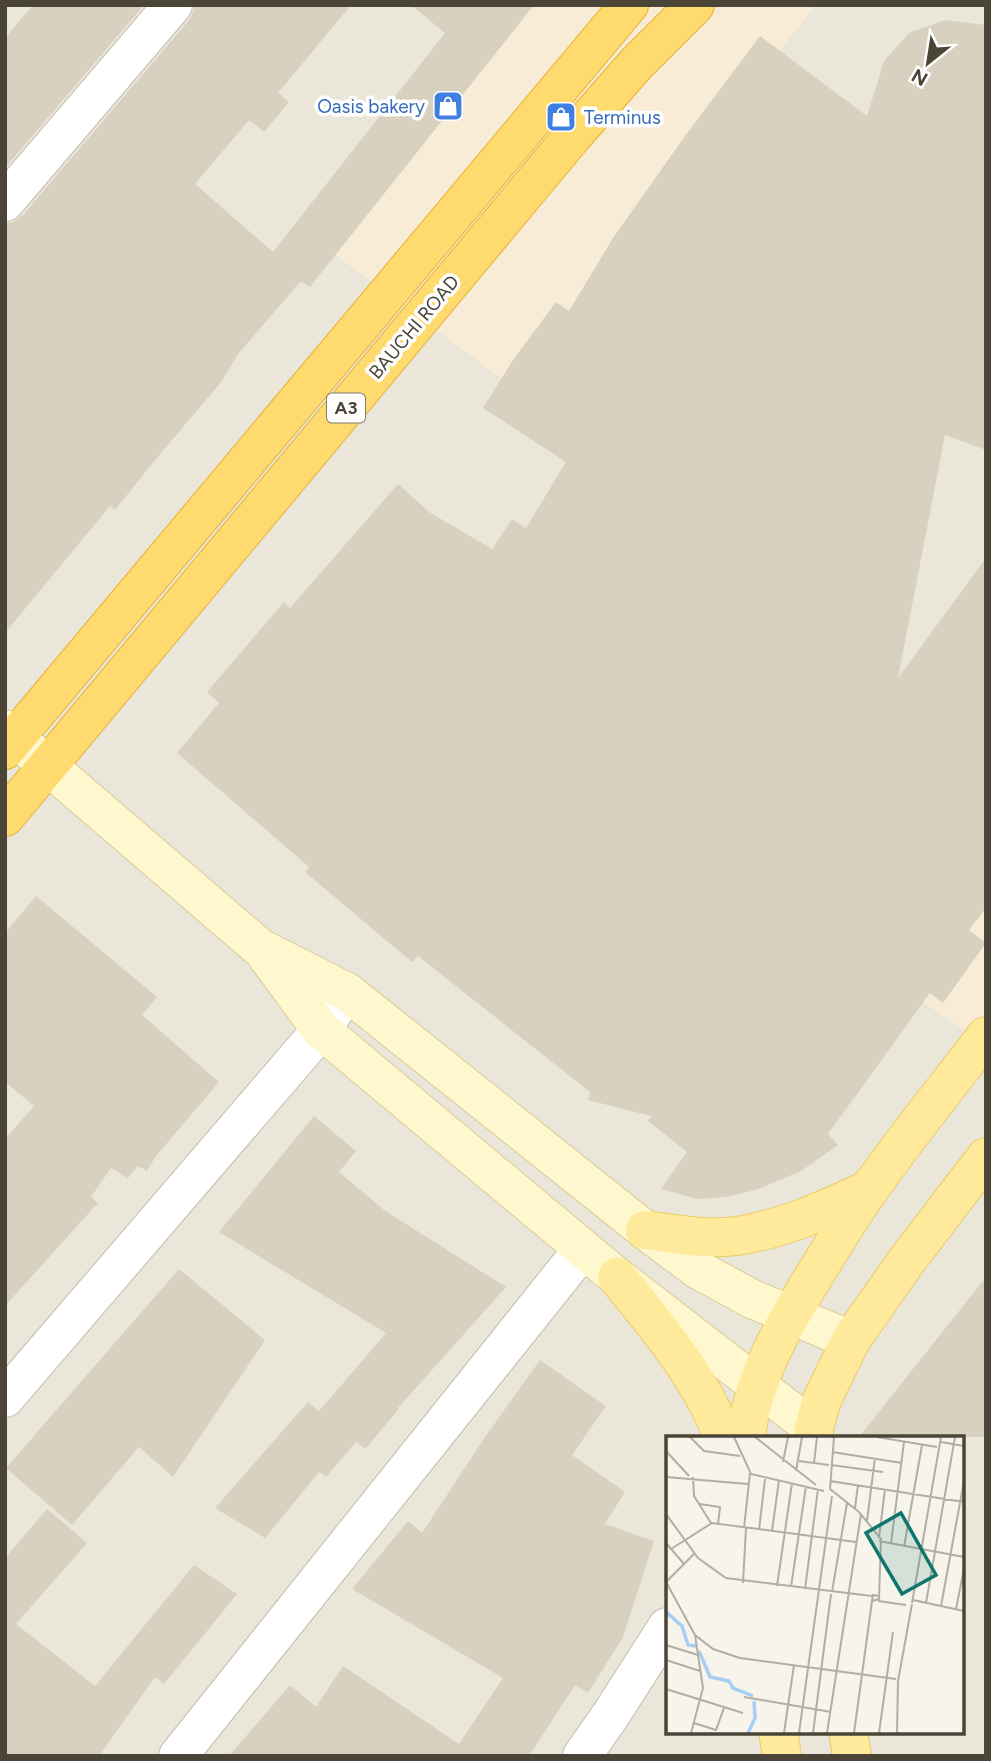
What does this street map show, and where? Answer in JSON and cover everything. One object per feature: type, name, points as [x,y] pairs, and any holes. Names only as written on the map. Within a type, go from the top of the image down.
[{"type":"highway","name":"A3","points":[[9,739],[629,5]]},
{"type":"highway","name":"BAUCHI ROAD","points":[[5,817],[571,138],[636,64],[695,5]]},
{"type":"main road","points":[[746,1436],[748,1415],[757,1385],[790,1316],[841,1231],[870,1189],[986,1036]]},
{"type":"main road","points":[[813,1433],[821,1402],[850,1340],[986,1157]]},
{"type":"main road","points":[[645,1230],[702,1237],[736,1236],[789,1223],[870,1189]]},
{"type":"main road","points":[[617,1277],[658,1328],[700,1390],[723,1436]]},
{"type":"main road","points":[[778,1733],[782,1756]]},
{"type":"main road","points":[[848,1733],[852,1756]]},
{"type":"street","points":[[5,202],[173,5]]},
{"type":"street","points":[[9,739],[47,767],[260,948],[321,1030],[617,1277],[757,1385],[813,1433]]},
{"type":"street","points":[[260,948],[347,992],[697,1269],[790,1316],[850,1340]]},
{"type":"street","points":[[5,1398],[321,1030],[347,992]]},
{"type":"street","points":[[178,1756],[583,1249]]},
{"type":"street","points":[[582,1756],[666,1629]]},
{"type":"shaded area","points":[[5,5],[986,5],[986,1756],[5,1756]]},
{"type":"shaded area","name":"Terminus","points":[[491,5],[816,5],[510,385],[301,229]]},
{"type":"shaded area","points":[[986,907],[986,1045],[914,996]]},
{"type":"building","points":[[33,5],[144,5],[5,168],[5,38]]},
{"type":"building","points":[[194,5],[351,5],[278,93],[289,102],[264,132],[249,120],[195,184],[273,252],[445,33],[411,5],[534,5],[310,287],[301,281],[238,354],[222,381],[115,510],[110,506],[5,633],[5,223],[13,222],[22,216],[190,19]]},
{"type":"building","points":[[945,20],[986,25],[986,450],[945,435],[898,678],[986,558],[986,908],[969,930],[986,943],[943,1003],[930,993],[828,1134],[838,1145],[801,1171],[756,1190],[725,1197],[698,1199],[661,1189],[687,1152],[648,1121],[651,1116],[588,1100],[590,1092],[418,956],[412,962],[305,872],[309,867],[177,753],[219,703],[207,692],[284,602],[290,608],[398,484],[429,512],[492,549],[512,519],[526,528],[566,462],[483,408],[513,360],[556,302],[569,311],[613,238],[760,36],[867,116],[884,61],[909,33]]},
{"type":"building","points":[[36,896],[157,997],[142,1015],[219,1082],[156,1156],[147,1171],[138,1166],[128,1178],[111,1168],[91,1197],[98,1203],[5,1306],[5,1139],[34,1106],[5,1082],[5,933]]},
{"type":"building","points":[[314,1116],[356,1151],[339,1172],[384,1210],[506,1287],[365,1449],[356,1442],[326,1477],[319,1472],[265,1538],[215,1508],[308,1402],[319,1411],[386,1333],[219,1232]]},
{"type":"building","points":[[179,1269],[265,1340],[173,1477],[139,1447],[72,1525],[6,1468]]},
{"type":"building","points":[[986,1277],[986,1437],[860,1436]]},
{"type":"building","points":[[540,1360],[606,1406],[572,1455],[625,1492],[605,1524],[654,1541],[623,1637],[588,1693],[575,1685],[529,1756],[229,1756],[290,1685],[316,1707],[343,1666],[459,1744],[503,1678],[352,1589],[408,1521],[422,1533]]},
{"type":"building","points":[[47,1509],[87,1543],[16,1624],[95,1686],[194,1565],[237,1594],[164,1684],[155,1677],[99,1756],[5,1756],[5,1558]]},
{"type":"place","name":"Oasis bakery","points":[[448,106]]},
{"type":"place","name":"Terminus","points":[[561,117]]}]
